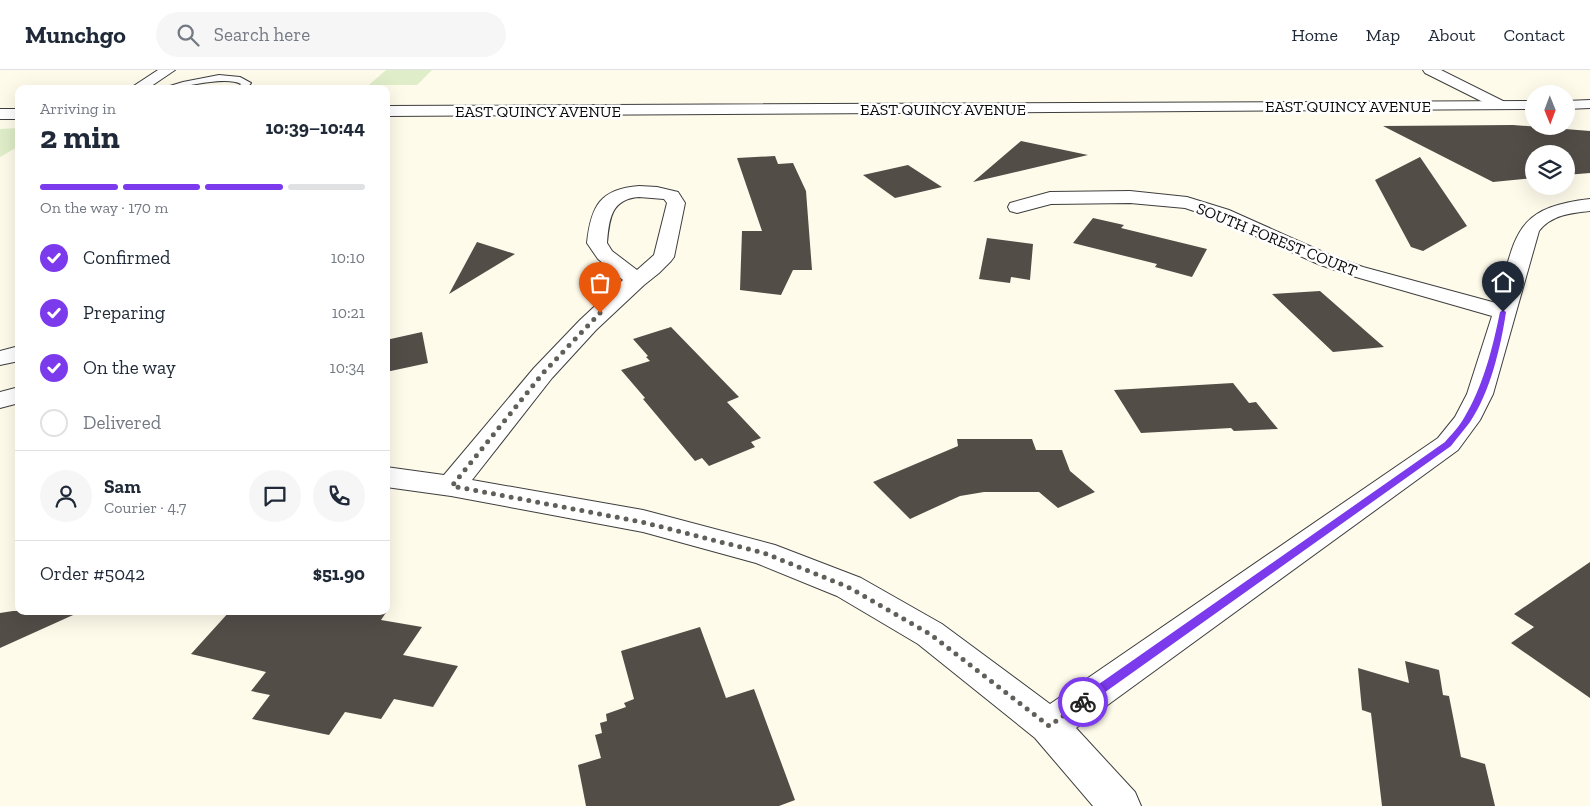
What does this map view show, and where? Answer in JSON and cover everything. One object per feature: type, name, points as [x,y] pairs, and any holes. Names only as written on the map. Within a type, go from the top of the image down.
[{"type":"street","points":[[143,85],[168,70]]},
{"type":"street","name":"EAST QUINCY AVENUE","points":[[1430,70],[1500,105]]},
{"type":"street","points":[[1575,105],[1590,104]]},
{"type":"street","name":"EAST QUINCY AVENUE","points":[[390,111],[1525,105]]},
{"type":"street","points":[[0,114],[15,114]]},
{"type":"street","name":"SOUTH FOREST COURT","points":[[1017,207],[1050,198],[1130,197],[1187,203],[1222,214],[1325,260],[1356,271],[1503,312]]},
{"type":"street","points":[[1049,726],[1448,444],[1467,420],[1480,394],[1529,230],[1535,221],[1564,209],[1590,205]]},
{"type":"street","points":[[452,486],[543,373],[588,324],[636,280]]},
{"type":"street","points":[[0,358],[15,354]]},
{"type":"street","points":[[0,400],[15,396]]},
{"type":"street","points":[[390,478],[452,486],[652,524],[764,553],[848,587],[930,634],[1049,726],[1120,806]]},
{"type":"lane","points":[[183,85],[217,78],[233,78],[242,79],[247,83],[245,85]]},
{"type":"green space","points":[[386,70],[432,70],[417,85],[369,85]]},
{"type":"green space","points":[[15,128],[15,148],[0,157],[0,129]]},
{"type":"building","points":[[1513,125],[1525,126],[1525,135],[1575,135],[1575,130],[1590,131],[1590,173],[1575,174],[1575,145],[1525,145],[1525,179],[1493,182],[1383,126]]},
{"type":"building","points":[[1021,141],[1088,155],[973,182]]},
{"type":"building","points":[[775,156],[778,164],[793,163],[806,191],[812,270],[793,270],[781,295],[740,290],[742,231],[762,231],[737,158]]},
{"type":"building","points":[[1420,157],[1467,226],[1423,251],[1411,247],[1375,180]]},
{"type":"building","points":[[908,165],[942,187],[895,198],[863,175]]},
{"type":"building","points":[[1093,218],[1124,225],[1121,228],[1207,249],[1192,277],[1155,267],[1157,264],[1073,243]]},
{"type":"building","points":[[987,238],[1033,244],[1030,280],[1011,277],[1010,283],[979,279]]},
{"type":"building","points":[[477,242],[515,254],[449,294]]},
{"type":"building","points":[[1320,291],[1384,347],[1333,352],[1272,294]]},
{"type":"building","points":[[671,327],[739,397],[727,402],[761,438],[751,442],[755,447],[709,466],[702,458],[695,461],[621,370],[650,361],[633,339]]},
{"type":"building","points":[[422,332],[428,363],[390,371],[390,339]]},
{"type":"building","points":[[1233,383],[1249,403],[1256,402],[1278,429],[1234,431],[1231,428],[1141,433],[1114,390]]},
{"type":"building","points":[[957,439],[1032,439],[1036,450],[1062,450],[1070,471],[1095,492],[1058,508],[1039,492],[984,492],[960,496],[910,519],[873,482],[958,446]]},
{"type":"building","points":[[1590,562],[1590,698],[1511,643],[1534,627],[1514,614]]},
{"type":"building","points":[[15,611],[15,615],[73,615],[0,648],[0,613]]},
{"type":"building","points":[[226,615],[384,615],[381,620],[422,627],[403,655],[458,666],[433,707],[394,699],[381,719],[345,712],[329,735],[252,719],[270,695],[251,691],[266,672],[191,654]]},
{"type":"building","points":[[700,627],[726,698],[754,689],[795,800],[779,806],[586,806],[578,765],[601,758],[595,735],[602,733],[600,723],[607,721],[606,714],[626,707],[624,703],[634,699],[621,651]]},
{"type":"building","points":[[1405,661],[1439,670],[1443,695],[1449,696],[1461,757],[1485,764],[1495,806],[1382,806],[1371,713],[1362,710],[1358,668],[1409,683]]},
{"type":"way so far","points":[[600,313],[543,373],[452,486],[642,522],[764,553],[848,587],[930,634],[1049,726],[1083,702]]},
{"type":"route","points":[[1083,702],[1448,444],[1467,420],[1480,394],[1499,333],[1503,312]]}]
